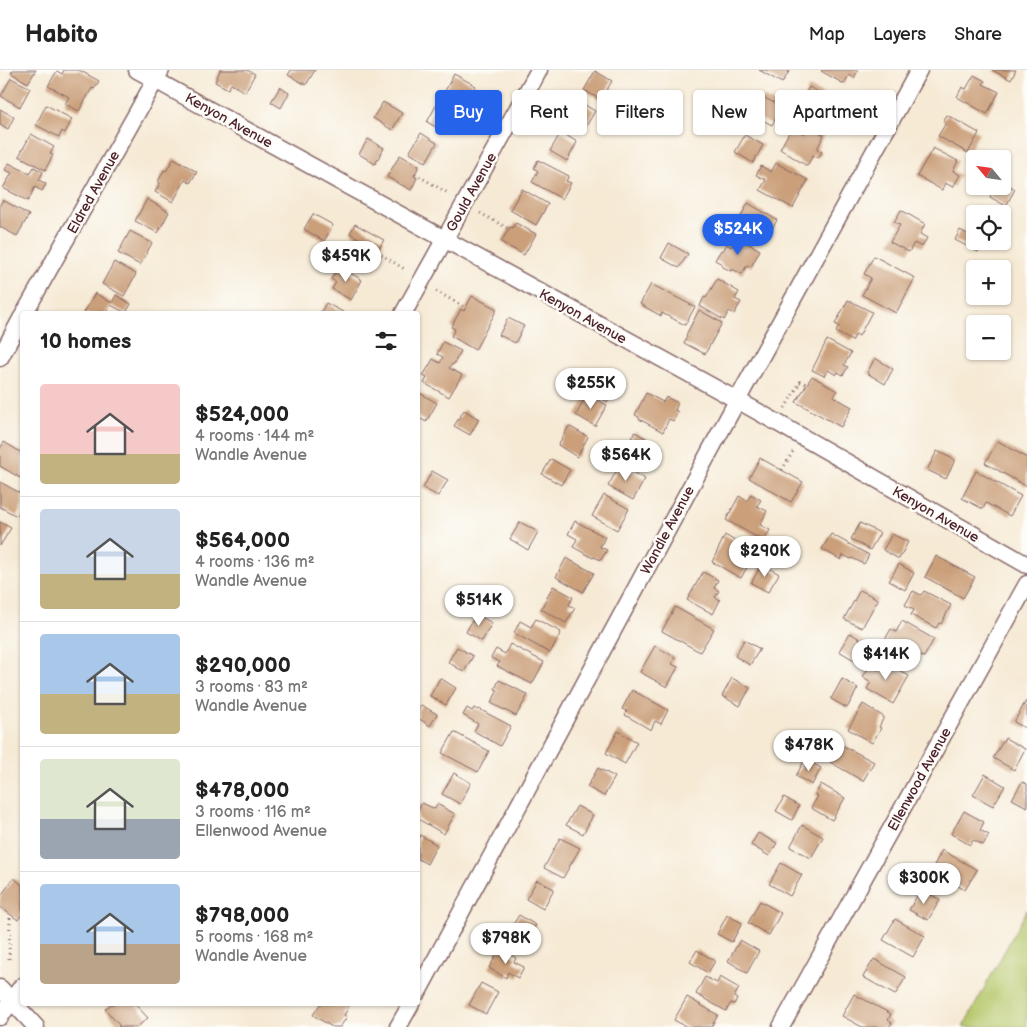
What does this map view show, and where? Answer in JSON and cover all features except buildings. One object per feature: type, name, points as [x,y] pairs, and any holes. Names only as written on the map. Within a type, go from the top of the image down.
[{"type":"street","name":"Kenyon Avenue","points":[[137,70],[158,75],[444,239],[738,401],[1027,565]]},
{"type":"street","name":"Gould Avenue","points":[[405,311],[539,70]]},
{"type":"street","name":"Wandle Avenue","points":[[420,988],[919,70]]},
{"type":"street","name":"Eldred Avenue","points":[[26,311],[158,75]]},
{"type":"street","points":[[0,358],[20,321]]},
{"type":"street","name":"Ellenwood Avenue","points":[[781,1027],[1027,584]]},
{"type":"street","points":[[0,988],[36,1027]]},
{"type":"street","points":[[0,1017],[20,989]]},
{"type":"street","points":[[398,1027],[410,1006]]},
{"type":"path","points":[[415,174],[448,193]]},
{"type":"path","points":[[480,213],[509,229]]},
{"type":"path","points":[[377,252],[406,270]]},
{"type":"path","points":[[436,291],[466,308]]},
{"type":"path","points":[[785,408],[800,382],[806,384]]},
{"type":"path","points":[[9,959],[10,914]]},
{"type":"green space","points":[[1027,910],[1027,1027],[963,1027]]}]
